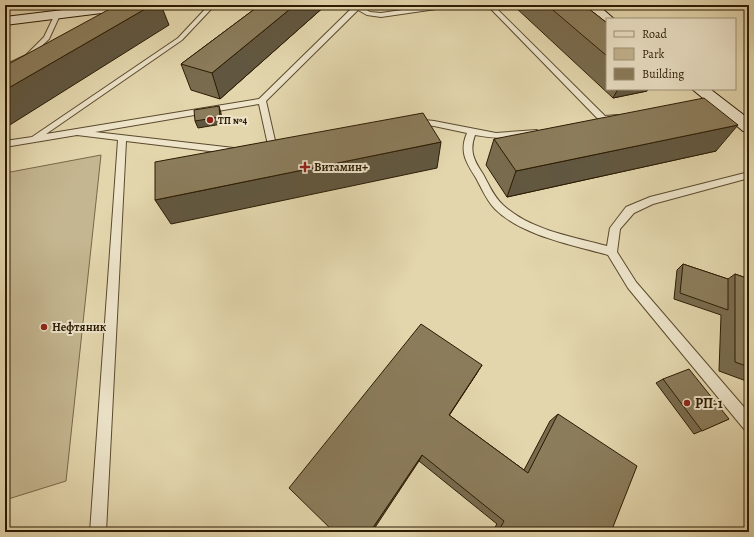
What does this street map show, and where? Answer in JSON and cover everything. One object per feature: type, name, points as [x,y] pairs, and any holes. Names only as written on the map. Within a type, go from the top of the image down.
[{"type":"main road","points":[[5,21],[134,5]]},
{"type":"main road","points":[[590,5],[607,18]]},
{"type":"main road","points":[[703,96],[749,127]]},
{"type":"lane","points":[[32,140],[180,39],[212,5]]},
{"type":"lane","points":[[5,144],[262,101],[358,6],[369,14],[381,15],[450,5]]},
{"type":"lane","points":[[490,5],[599,120],[625,115]]},
{"type":"lane","points":[[5,68],[28,56],[47,38],[57,15]]},
{"type":"lane","points":[[262,101],[273,145]]},
{"type":"lane","points":[[404,123],[436,123],[491,136],[510,136],[541,130]]},
{"type":"lane","points":[[472,131],[466,144],[470,164],[499,207],[515,220],[540,230],[612,252]]},
{"type":"lane","points":[[77,132],[232,152],[245,150]]},
{"type":"lane","points":[[98,532],[122,138]]},
{"type":"lane","points":[[749,176],[650,201],[630,210],[615,228],[612,252],[632,285],[749,424]]},
{"type":"green space","name":"Нефтяник","points":[[101,155],[66,481],[5,500],[5,173]]},
{"type":"building","points":[[117,5],[152,5],[5,90],[5,66]]},
{"type":"building","points":[[260,5],[295,5],[212,73],[181,64]]},
{"type":"building","points":[[547,5],[584,5],[606,22],[606,55]]},
{"type":"building","points":[[704,98],[738,125],[516,171],[494,139]]},
{"type":"building","points":[[219,106],[220,117],[195,121],[194,110]]},
{"type":"building","points":[[423,113],[441,142],[155,200],[155,162]]},
{"type":"building","points":[[683,264],[728,279],[728,310],[680,293]]},
{"type":"building","points":[[735,274],[749,279],[749,367],[735,362]]},
{"type":"building","points":[[421,324],[482,365],[449,415],[528,473],[558,414],[637,466],[611,532],[498,532],[504,521],[422,455],[370,532],[334,532],[289,488]]},
{"type":"building","name":"РП-1","points":[[689,369],[729,419],[702,431],[663,379]]},
{"type":"place","name":"ТП №4","points":[[210,120]]},
{"type":"place","name":"Витамин+","points":[[305,167]]},
{"type":"place","name":"Нефтяник","points":[[44,327]]},
{"type":"place","name":"РП-1","points":[[687,403]]}]
